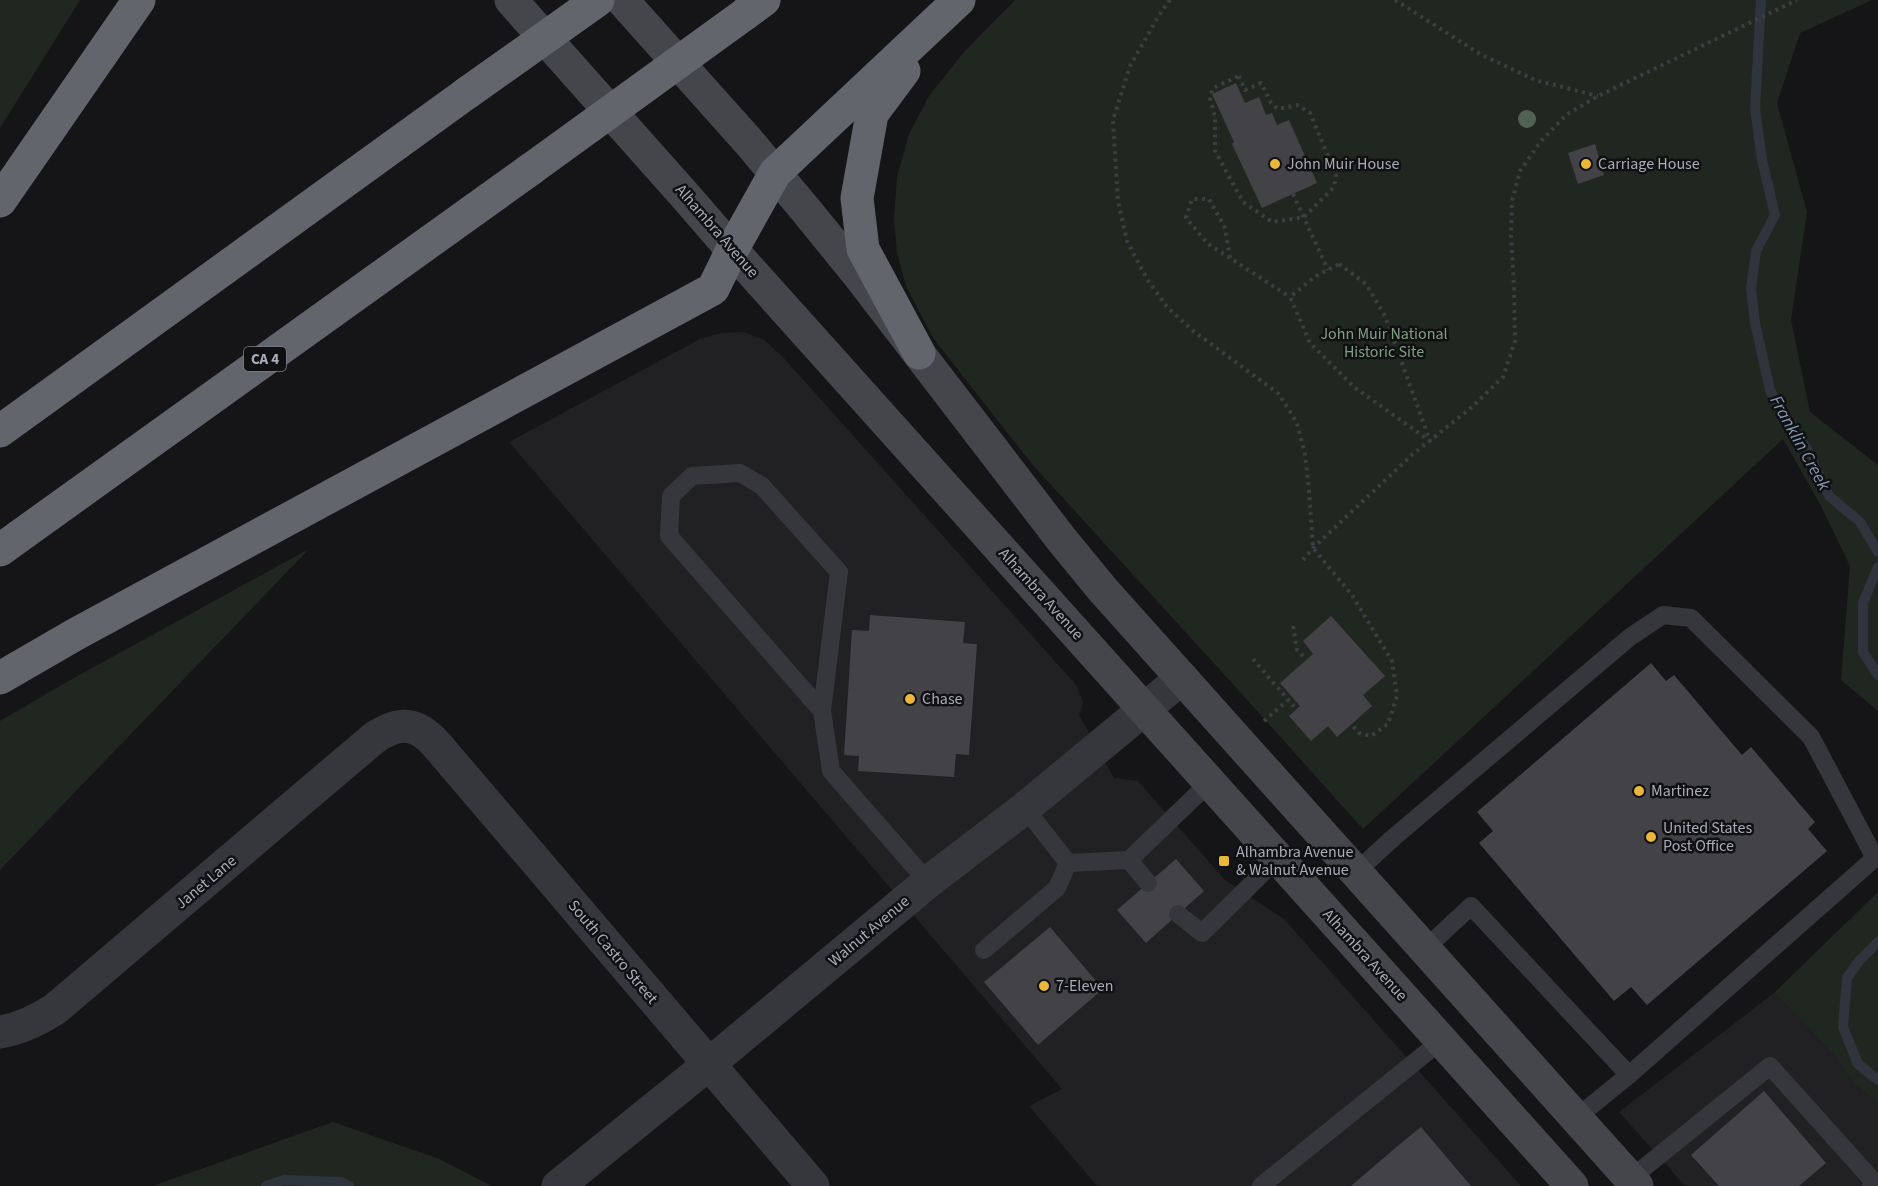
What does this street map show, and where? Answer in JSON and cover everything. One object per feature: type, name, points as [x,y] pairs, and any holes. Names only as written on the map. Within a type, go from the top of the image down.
[{"type":"highway","points":[[79,86],[116,0]]},
{"type":"highway","points":[[0,201],[139,0]]},
{"type":"highway","points":[[0,430],[598,0]]},
{"type":"highway","points":[[0,678],[76,634],[713,289],[775,173],[956,2]]},
{"type":"highway","points":[[919,353],[863,249],[857,198],[872,114],[956,2]]},
{"type":"highway","name":"CA 4","points":[[0,550],[754,7]]},
{"type":"main road","name":"Alhambra Avenue","points":[[511,0],[732,250],[1572,1186]]},
{"type":"main road","points":[[622,0],[775,173],[919,353],[1082,565],[1634,1182]]},
{"type":"street","name":"Walnut Avenue","points":[[558,1186],[928,882],[1025,808],[1182,678]]},
{"type":"street","name":"Janet Lane","points":[[0,1032],[36,1021],[55,1009],[374,738],[391,729],[408,726]]},
{"type":"street","name":"South Castro Street","points":[[408,726],[423,732],[436,744],[813,1186]]},
{"type":"lane","points":[[822,711],[669,536],[671,496],[692,476],[740,473],[762,486],[839,572],[822,711],[831,771],[928,882]]},
{"type":"lane","points":[[1356,872],[1630,637],[1663,615],[1690,618],[1811,737],[1875,858],[1629,1075],[1576,1118]]},
{"type":"lane","points":[[1068,863],[1130,860],[1210,782]]},
{"type":"lane","points":[[1025,808],[1068,863]]},
{"type":"lane","points":[[1178,914],[1203,933],[1278,858]]},
{"type":"lane","points":[[1130,860],[1148,883]]},
{"type":"lane","points":[[984,950],[1057,888],[1068,863]]},
{"type":"lane","points":[[1425,949],[1471,906],[1629,1075]]},
{"type":"lane","points":[[1261,1186],[1442,1040]]},
{"type":"lane","points":[[1634,1182],[1770,1066],[1875,1183],[1871,1186]]},
{"type":"path","points":[[1170,0],[1130,66],[1113,120],[1118,201],[1128,241],[1148,279],[1167,307],[1192,330],[1279,394],[1297,423],[1305,454],[1310,491],[1312,548],[1352,595],[1392,661],[1397,696],[1388,724],[1371,736],[1359,733],[1351,724]]},
{"type":"path","points":[[1395,0],[1480,54],[1534,80],[1598,96]]},
{"type":"path","points":[[1303,560],[1312,548],[1413,454],[1472,407],[1503,377],[1515,341],[1512,201],[1520,171],[1541,141],[1566,115],[1598,96],[1797,0]]},
{"type":"path","points":[[1239,76],[1245,90],[1261,83],[1271,103],[1278,109],[1297,105],[1310,113],[1336,175],[1335,186],[1304,217],[1272,222],[1243,202],[1215,151],[1215,117],[1210,98],[1213,88],[1239,76]]},
{"type":"path","points":[[1215,117],[1222,114]]},
{"type":"path","points":[[1293,194],[1328,270]]},
{"type":"path","points":[[1230,258],[1225,228],[1209,199],[1192,199],[1186,218],[1208,244],[1290,297],[1310,343],[1354,387],[1431,441]]},
{"type":"path","points":[[1290,297],[1316,276],[1339,264],[1366,284],[1385,316],[1431,441]]},
{"type":"path","points":[[1293,626],[1298,650],[1304,657]]},
{"type":"path","points":[[1253,659],[1296,709]]},
{"type":"path","points":[[1260,724],[1288,700]]},
{"type":"shaded area","points":[[744,332],[764,340],[782,356],[1077,686],[1083,703],[1079,715],[1114,778],[1138,781],[1225,880],[1284,919],[1521,1186],[1097,1186],[1029,1106],[1062,1089],[509,442],[700,339],[721,333]]},
{"type":"shaded area","points":[[1774,993],[1837,1058],[1853,1083],[1878,1103],[1878,1186],[1685,1186],[1619,1112]]},
{"type":"green space","points":[[0,0],[80,0],[0,128]]},
{"type":"green space","name":"John Muir National Historic Site","points":[[1015,0],[1872,0],[1800,33],[1777,103],[1807,212],[1791,320],[1810,412],[1878,465],[1878,711],[1841,680],[1850,566],[1820,504],[1783,439],[1363,829],[1032,464],[933,338],[906,286],[897,253],[894,219],[897,177],[909,134],[929,96],[964,52]]},
{"type":"green space","points":[[309,549],[0,870],[0,721]]},
{"type":"green space","points":[[1878,892],[1878,1103],[1853,1083],[1837,1058],[1774,993]]},
{"type":"green space","points":[[333,1122],[439,1159],[492,1186],[153,1186]]},
{"type":"building","name":"John Muir House","points":[[1236,83],[1245,103],[1259,97],[1266,115],[1272,113],[1277,125],[1289,120],[1317,183],[1262,208],[1212,94]]},
{"type":"building","name":"Carriage House","points":[[1595,144],[1604,175],[1578,184],[1568,153]]},
{"type":"building","name":"Chase","points":[[870,615],[965,622],[963,643],[977,644],[969,755],[956,754],[954,777],[858,771],[859,756],[844,755],[852,630],[869,631]]},
{"type":"building","points":[[1331,616],[1385,676],[1363,695],[1372,706],[1337,737],[1328,726],[1311,741],[1289,716],[1300,706],[1280,683],[1313,654],[1303,641]]},
{"type":"building","name":"United States Post Office","points":[[1651,663],[1666,681],[1674,675],[1742,755],[1751,747],[1815,822],[1808,829],[1827,851],[1647,1005],[1631,987],[1614,1001],[1479,843],[1493,831],[1477,812]]},
{"type":"building","points":[[1176,859],[1204,891],[1146,943],[1117,910]]},
{"type":"building","name":"7-Eleven","points":[[1050,927],[1103,989],[1038,1045],[984,982]]},
{"type":"building","points":[[1764,1091],[1826,1163],[1799,1186],[1719,1186],[1691,1155]]},
{"type":"building","points":[[1421,1127],[1471,1186],[1351,1186],[1400,1144]]},
{"type":"waterway","name":"Franklin Creek","points":[[1761,0],[1755,108],[1762,160],[1775,215],[1756,251],[1751,288],[1755,323],[1770,390],[1781,413],[1807,449],[1829,496],[1860,522],[1878,552]]},
{"type":"waterway","name":"Franklin Creek","points":[[1878,567],[1863,603],[1863,652],[1878,675]]},
{"type":"waterway","name":"Franklin Creek","points":[[1878,942],[1859,961],[1847,978],[1843,1027],[1858,1064],[1878,1080]]},
{"type":"waterway","points":[[266,1186],[284,1180],[342,1182],[349,1186]]},
{"type":"place","name":"John Muir House","points":[[1275,164]]},
{"type":"place","name":"Carriage House","points":[[1586,164]]},
{"type":"place","name":"Chase","points":[[910,699]]},
{"type":"place","name":"Martinez","points":[[1639,791]]},
{"type":"place","name":"United States Post Office","points":[[1651,837]]},
{"type":"place","name":"Alhambra Avenue & Walnut Avenue","points":[[1224,861]]},
{"type":"place","name":"7-Eleven","points":[[1044,986]]}]
